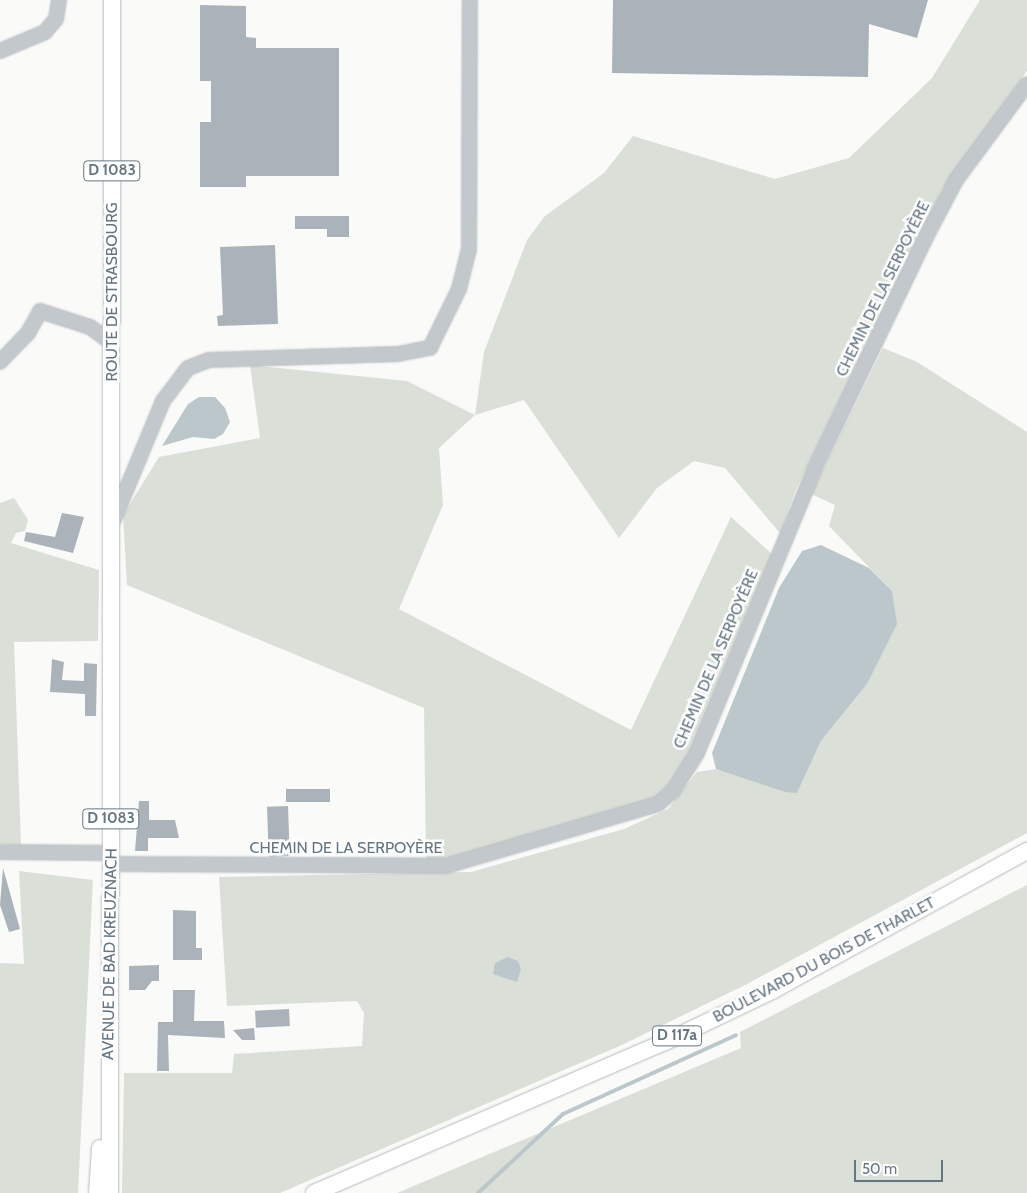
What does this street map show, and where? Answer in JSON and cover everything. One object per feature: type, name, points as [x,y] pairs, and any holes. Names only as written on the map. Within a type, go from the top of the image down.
[{"type":"main road","name":"ROUTE DE STRASBOURG","points":[[112,0],[112,524]]},
{"type":"main road","name":"AVENUE DE BAD KREUZNACH","points":[[110,1193],[108,1114],[112,524]]},
{"type":"main road","name":"BOULEVARD DU BOIS DE THARLET","points":[[314,1193],[682,1034],[772,991],[1027,851]]},
{"type":"main road","name":"AVENUE DE BAD KREUZNACH","points":[[97,1193],[108,1114]]},
{"type":"street","points":[[0,51],[45,32],[56,19],[59,0]]},
{"type":"street","points":[[112,524],[163,401],[188,368],[209,360],[398,354],[430,348],[459,289],[469,249],[470,0]]},
{"type":"street","name":"CHEMIN DE LA SERPOYÈRE","points":[[0,852],[111,858],[446,866],[658,804],[673,791],[697,753],[814,470],[925,239],[956,180],[1027,84]]},
{"type":"street","points":[[0,362],[28,333],[40,311],[90,326],[111,342]]},
{"type":"shaded area","points":[[980,0],[1027,0],[1027,71],[941,191],[795,492],[780,533],[725,468],[694,461],[657,488],[619,538],[524,400],[475,415],[484,352],[527,240],[545,216],[604,173],[633,136],[775,179],[849,158],[932,78]]},
{"type":"shaded area","points":[[883,348],[917,362],[1027,432],[1027,833],[747,984],[624,1044],[280,1193],[122,1193],[124,1073],[232,1073],[234,1054],[362,1046],[364,1013],[357,1001],[227,1006],[219,877],[471,872],[624,829],[668,809],[697,772],[716,769],[797,793],[821,741],[867,684],[892,591],[829,526],[835,505],[811,494]]},
{"type":"shaded area","points":[[250,365],[407,381],[475,415],[439,448],[443,505],[399,609],[631,730],[731,517],[773,555],[690,757],[658,799],[459,860],[426,860],[424,708],[127,585],[123,515],[159,457],[260,438]]},
{"type":"shaded area","points":[[199,397],[215,397],[225,408],[230,422],[223,434],[214,439],[193,437],[162,446],[188,404]]},
{"type":"shaded area","points":[[14,498],[28,520],[25,531],[16,533],[11,543],[99,570],[98,641],[14,642],[21,845],[0,844],[0,503]]},
{"type":"shaded area","points":[[821,545],[869,568],[892,591],[897,624],[867,684],[821,741],[797,793],[785,792],[716,769],[712,753],[779,588],[802,551]]},
{"type":"shaded area","points":[[19,871],[93,880],[78,1193],[0,1193],[0,963],[24,964]]},
{"type":"shaded area","points":[[1027,885],[1027,1193],[397,1193],[741,1048],[740,1032]]},
{"type":"shaded area","points":[[508,957],[518,961],[521,969],[517,982],[493,974],[495,963]]},
{"type":"building","points":[[613,0],[928,0],[917,38],[869,24],[868,77],[612,73]]},
{"type":"building","points":[[200,5],[246,6],[246,37],[256,38],[256,48],[339,48],[339,176],[246,176],[246,187],[200,187],[200,122],[211,122],[211,81],[200,81]]},
{"type":"building","points":[[295,216],[349,216],[349,237],[327,237],[327,229],[295,229]]},
{"type":"building","points":[[275,245],[278,324],[218,326],[217,316],[223,315],[220,247]]},
{"type":"building","points":[[62,513],[84,517],[73,553],[24,541],[26,532],[55,537]]},
{"type":"building","points":[[52,659],[64,662],[62,680],[84,681],[84,663],[97,664],[96,716],[85,716],[85,694],[50,692]]},
{"type":"building","points":[[286,789],[330,789],[330,802],[286,802]]},
{"type":"building","points":[[139,801],[149,801],[149,820],[175,820],[179,838],[148,838],[148,851],[135,851]]},
{"type":"building","points":[[288,806],[290,856],[269,857],[267,807]]},
{"type":"building","points":[[3,868],[20,929],[9,932],[0,905]]},
{"type":"building","points":[[173,910],[196,911],[196,948],[202,948],[202,960],[173,960]]},
{"type":"building","points":[[159,965],[159,981],[152,981],[145,990],[129,990],[129,966]]},
{"type":"building","points":[[173,990],[195,990],[194,1021],[224,1021],[225,1038],[168,1035],[169,1071],[157,1071],[158,1022],[173,1022]]},
{"type":"building","points":[[289,1009],[290,1026],[256,1028],[255,1011]]},
{"type":"building","points":[[254,1028],[255,1040],[242,1040],[233,1030]]},
{"type":"waterway","points":[[478,1193],[563,1114],[736,1035]]}]
